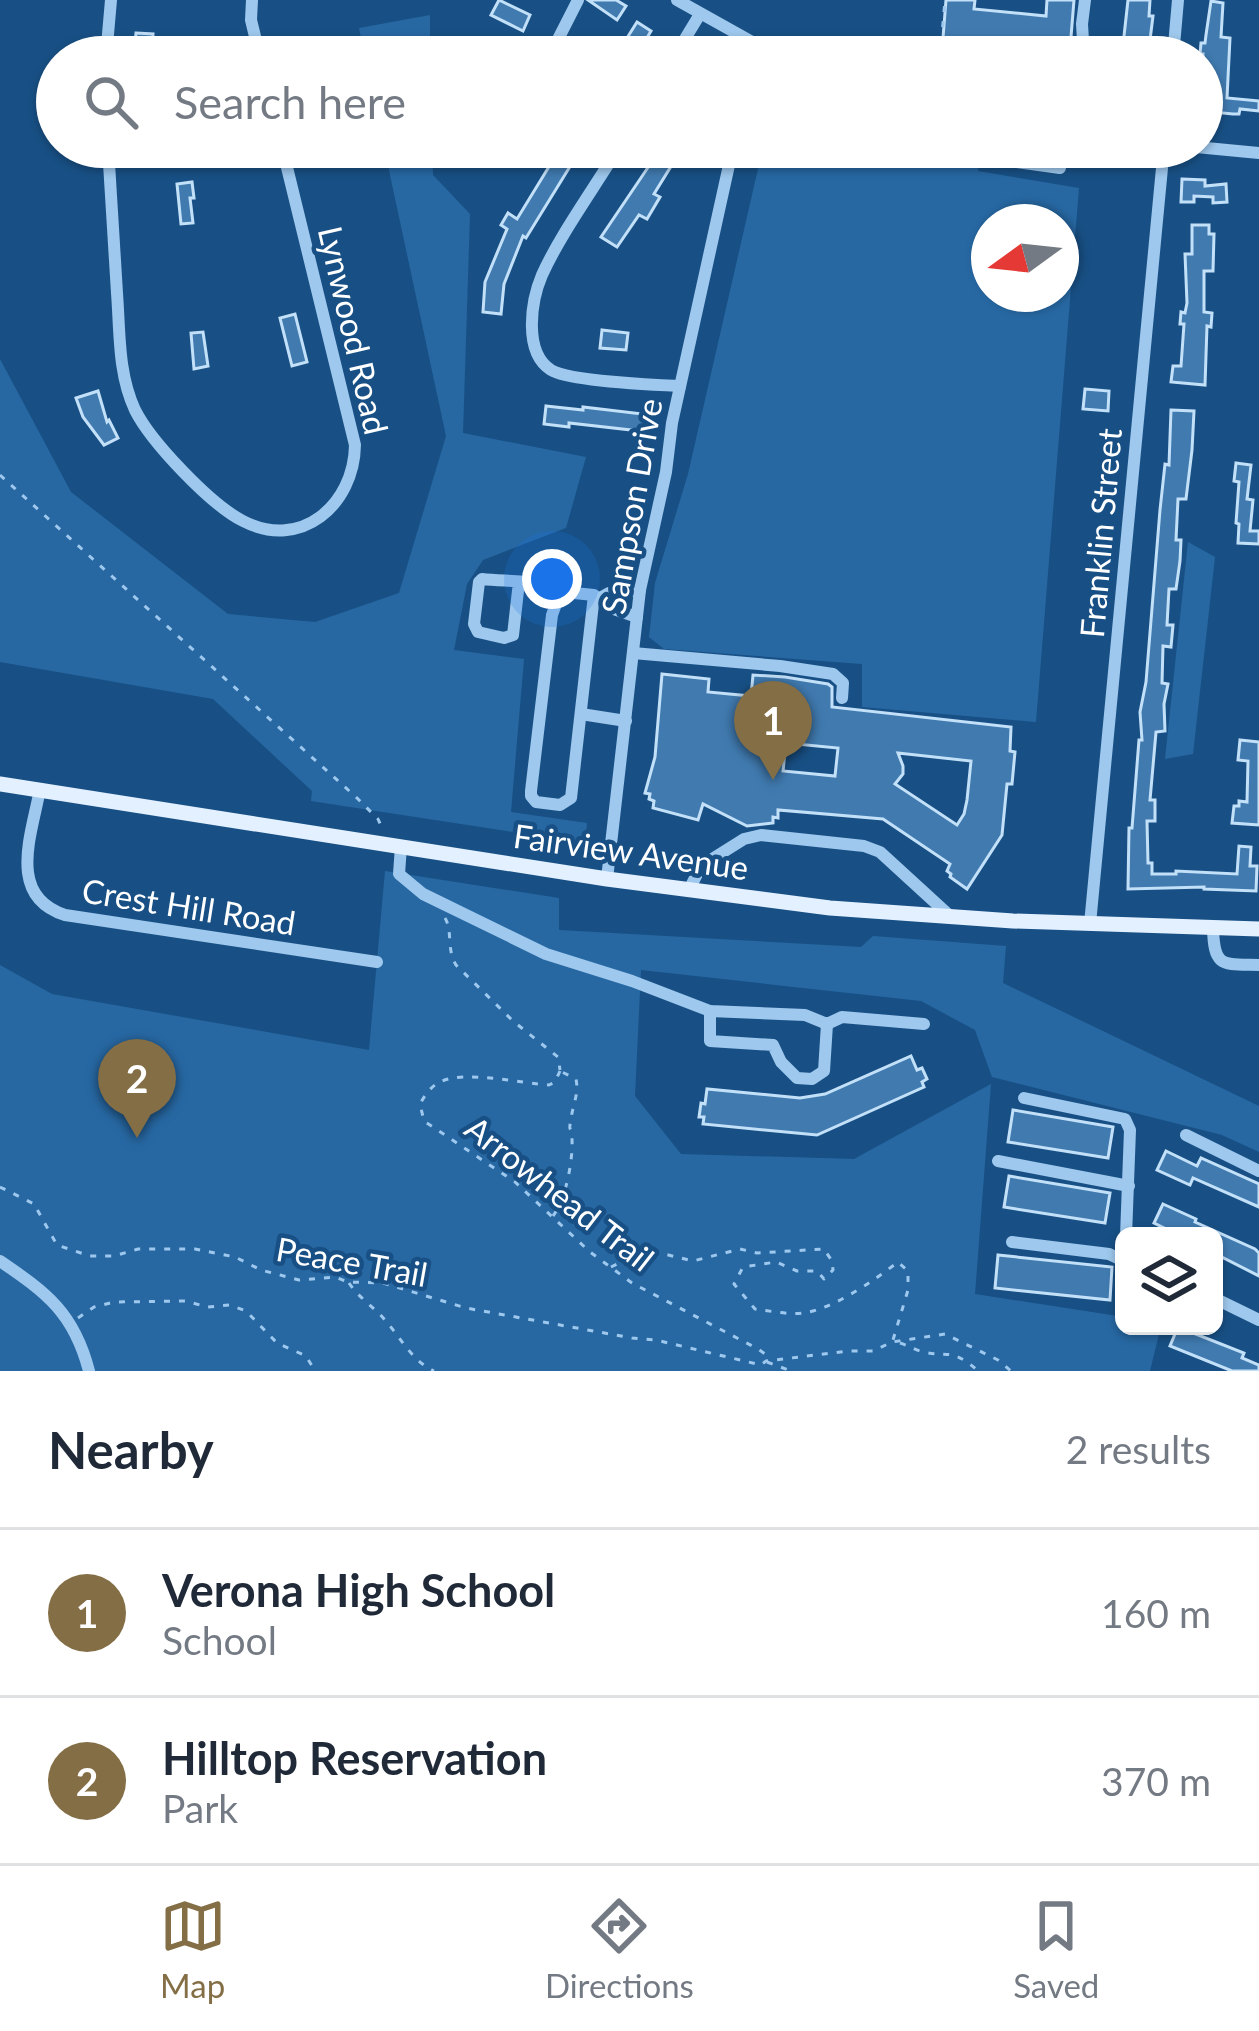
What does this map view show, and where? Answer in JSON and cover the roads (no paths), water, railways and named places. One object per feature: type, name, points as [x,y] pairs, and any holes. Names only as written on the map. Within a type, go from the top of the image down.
[{"type":"main road","name":"Fairview Avenue","points":[[0,784],[607,879],[830,908],[952,918],[1259,929]]},
{"type":"street","points":[[108,36],[111,0]]},
{"type":"street","points":[[252,0],[255,36]]},
{"type":"street","points":[[560,36],[578,0]]},
{"type":"street","points":[[677,0],[735,36]]},
{"type":"street","points":[[1083,36],[1084,0]]},
{"type":"street","points":[[1175,36],[1178,0]]},
{"type":"street","points":[[683,36],[696,8]]},
{"type":"street","points":[[1223,150],[1259,153]]},
{"type":"street","name":"Lynwood Road","points":[[109,168],[121,360],[134,406],[163,451],[218,503],[248,524],[283,529],[310,523],[334,506],[350,479],[355,445],[287,168]]},
{"type":"street","points":[[606,168],[543,273],[536,298],[534,348],[558,373],[680,386]]},
{"type":"street","name":"Sampson Drive","points":[[607,879],[640,590],[728,168]]},
{"type":"street","name":"Franklin Street","points":[[1090,924],[1162,168]]},
{"type":"street","points":[[519,582],[513,635],[504,638],[478,632],[474,624],[482,579],[519,582],[549,585],[597,596],[640,590]]},
{"type":"street","points":[[564,592],[552,615],[531,790],[536,802],[560,805],[571,798],[597,596]]},
{"type":"street","points":[[597,596],[608,607],[637,617]]},
{"type":"street","points":[[633,653],[833,674],[843,683],[842,698]]},
{"type":"street","points":[[580,715],[626,721]]},
{"type":"street","name":"Crest Hill Road","points":[[40,790],[26,871],[34,893],[50,910],[377,962]]},
{"type":"street","points":[[689,890],[700,866],[744,838],[864,846],[880,852],[952,918]]},
{"type":"street","points":[[395,845],[399,874],[430,898],[546,954],[710,1011],[805,1016],[827,1024],[842,1016],[924,1024]]},
{"type":"street","points":[[1213,928],[1214,952],[1220,961],[1259,965]]},
{"type":"street","points":[[710,1011],[710,1041],[773,1046],[796,1078],[812,1079],[824,1070],[827,1024]]},
{"type":"street","points":[[1024,1098],[1125,1119],[1130,1130],[1127,1227]]},
{"type":"street","points":[[1186,1135],[1259,1171]]},
{"type":"street","points":[[998,1161],[1129,1186]]},
{"type":"street","points":[[1012,1242],[1115,1257]]},
{"type":"street","points":[[0,1261],[60,1308],[72,1323],[89,1371]]},
{"type":"street","points":[[1223,1302],[1259,1320]]},
{"type":"place","name":"Verona High School","points":[[773,780]]},
{"type":"place","name":"Hilltop Reservation","points":[[137,1138]]}]
